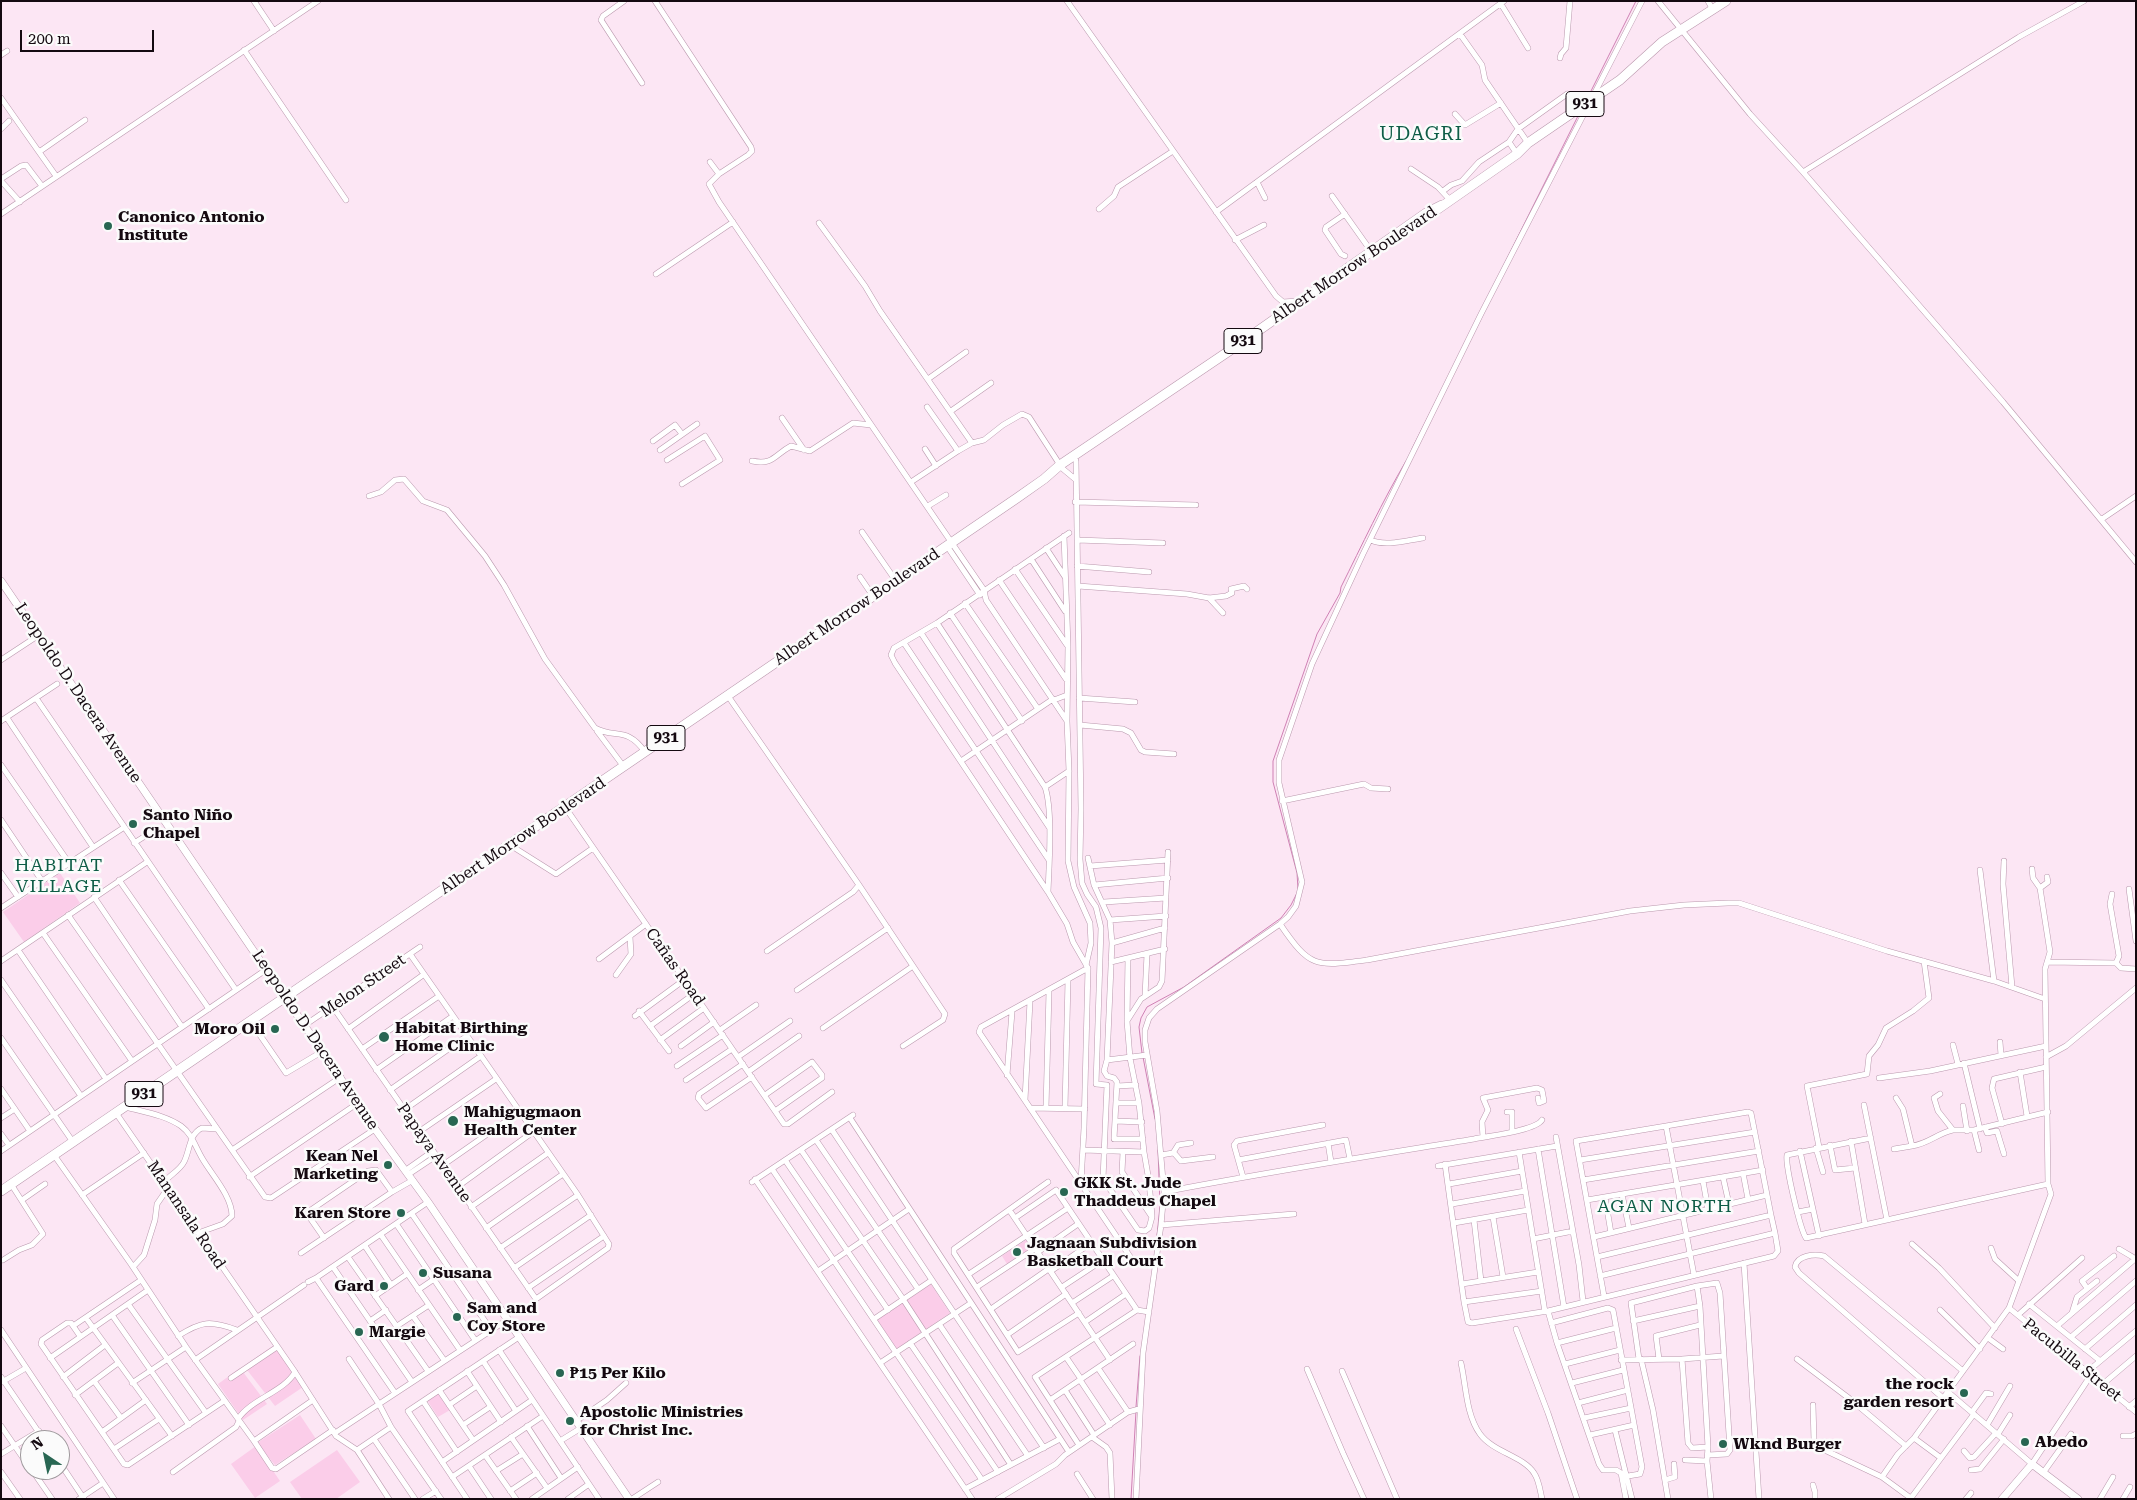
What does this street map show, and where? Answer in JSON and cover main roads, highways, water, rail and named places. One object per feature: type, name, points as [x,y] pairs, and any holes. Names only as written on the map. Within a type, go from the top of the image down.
[{"type":"highway","name":"Albert Morrow Boulevard","points":[[5,1186],[126,1107],[565,808],[1062,467],[1426,213],[1446,202],[1517,154],[1528,143],[1620,80],[1657,47],[1681,30],[1710,5],[1726,1]]},
{"type":"highway","name":"Albert Morrow Boulevard","points":[[1062,467],[1076,461],[1286,318],[1429,217],[1446,202]]},
{"type":"main road","name":"Leopoldo D. Dacera Avenue","points":[[1,581],[287,997],[375,1129],[428,1202],[629,1499]]},
{"type":"main road","points":[[2002,1499],[2032,1464],[2078,1499]]},
{"type":"waterway","points":[[1590,93],[1636,1]]},
{"type":"waterway","points":[[1412,449],[1578,116]]},
{"type":"waterway","points":[[1298,889],[1297,873],[1273,782],[1273,761],[1317,634],[1340,593],[1341,587],[1372,524],[1406,461]]},
{"type":"waterway","points":[[1142,1053],[1139,1027],[1147,1007],[1184,987],[1281,918],[1297,893]]},
{"type":"waterway","points":[[1143,1057],[1155,1119]]},
{"type":"waterway","points":[[1157,1236],[1160,1206],[1158,1150]]},
{"type":"waterway","points":[[1136,1407],[1140,1356]]},
{"type":"waterway","points":[[1131,1499],[1136,1411]]},
{"type":"place","name":"Canonico Antonio Institute","points":[[108,226]]},
{"type":"place","name":"Santo Niño Chapel","points":[[133,824]]},
{"type":"place","name":"Moro Oil","points":[[275,1029]]},
{"type":"place","name":"Habitat Birthing Home Clinic","points":[[384,1037]]},
{"type":"place","name":"Mahigugmaon Health Center","points":[[453,1121]]},
{"type":"place","name":"Kean Nel Marketing","points":[[388,1165]]},
{"type":"place","name":"GKK St. Jude Thaddeus Chapel","points":[[1064,1192]]},
{"type":"place","name":"Karen Store","points":[[401,1213]]},
{"type":"place","name":"Jagnaan Subdivision Basketball Court","points":[[1017,1252]]},
{"type":"place","name":"Susana","points":[[423,1273]]},
{"type":"place","name":"Gard","points":[[384,1286]]},
{"type":"place","name":"Sam and Coy Store","points":[[457,1317]]},
{"type":"place","name":"Margie","points":[[359,1332]]},
{"type":"place","name":"₱15 Per Kilo","points":[[560,1373]]},
{"type":"place","name":"the rock garden resort","points":[[1964,1393]]},
{"type":"place","name":"Apostolic Ministries for Christ Inc.","points":[[570,1421]]},
{"type":"place","name":"Abedo","points":[[2025,1442]]},
{"type":"place","name":"Wknd Burger","points":[[1723,1444]]},
{"type":"district","name":"UDAGRI","points":[[1421,134]]},
{"type":"district","name":"HABITAT VILLAGE","points":[[59,876]]},
{"type":"district","name":"AGAN NORTH","points":[[1665,1207]]}]
